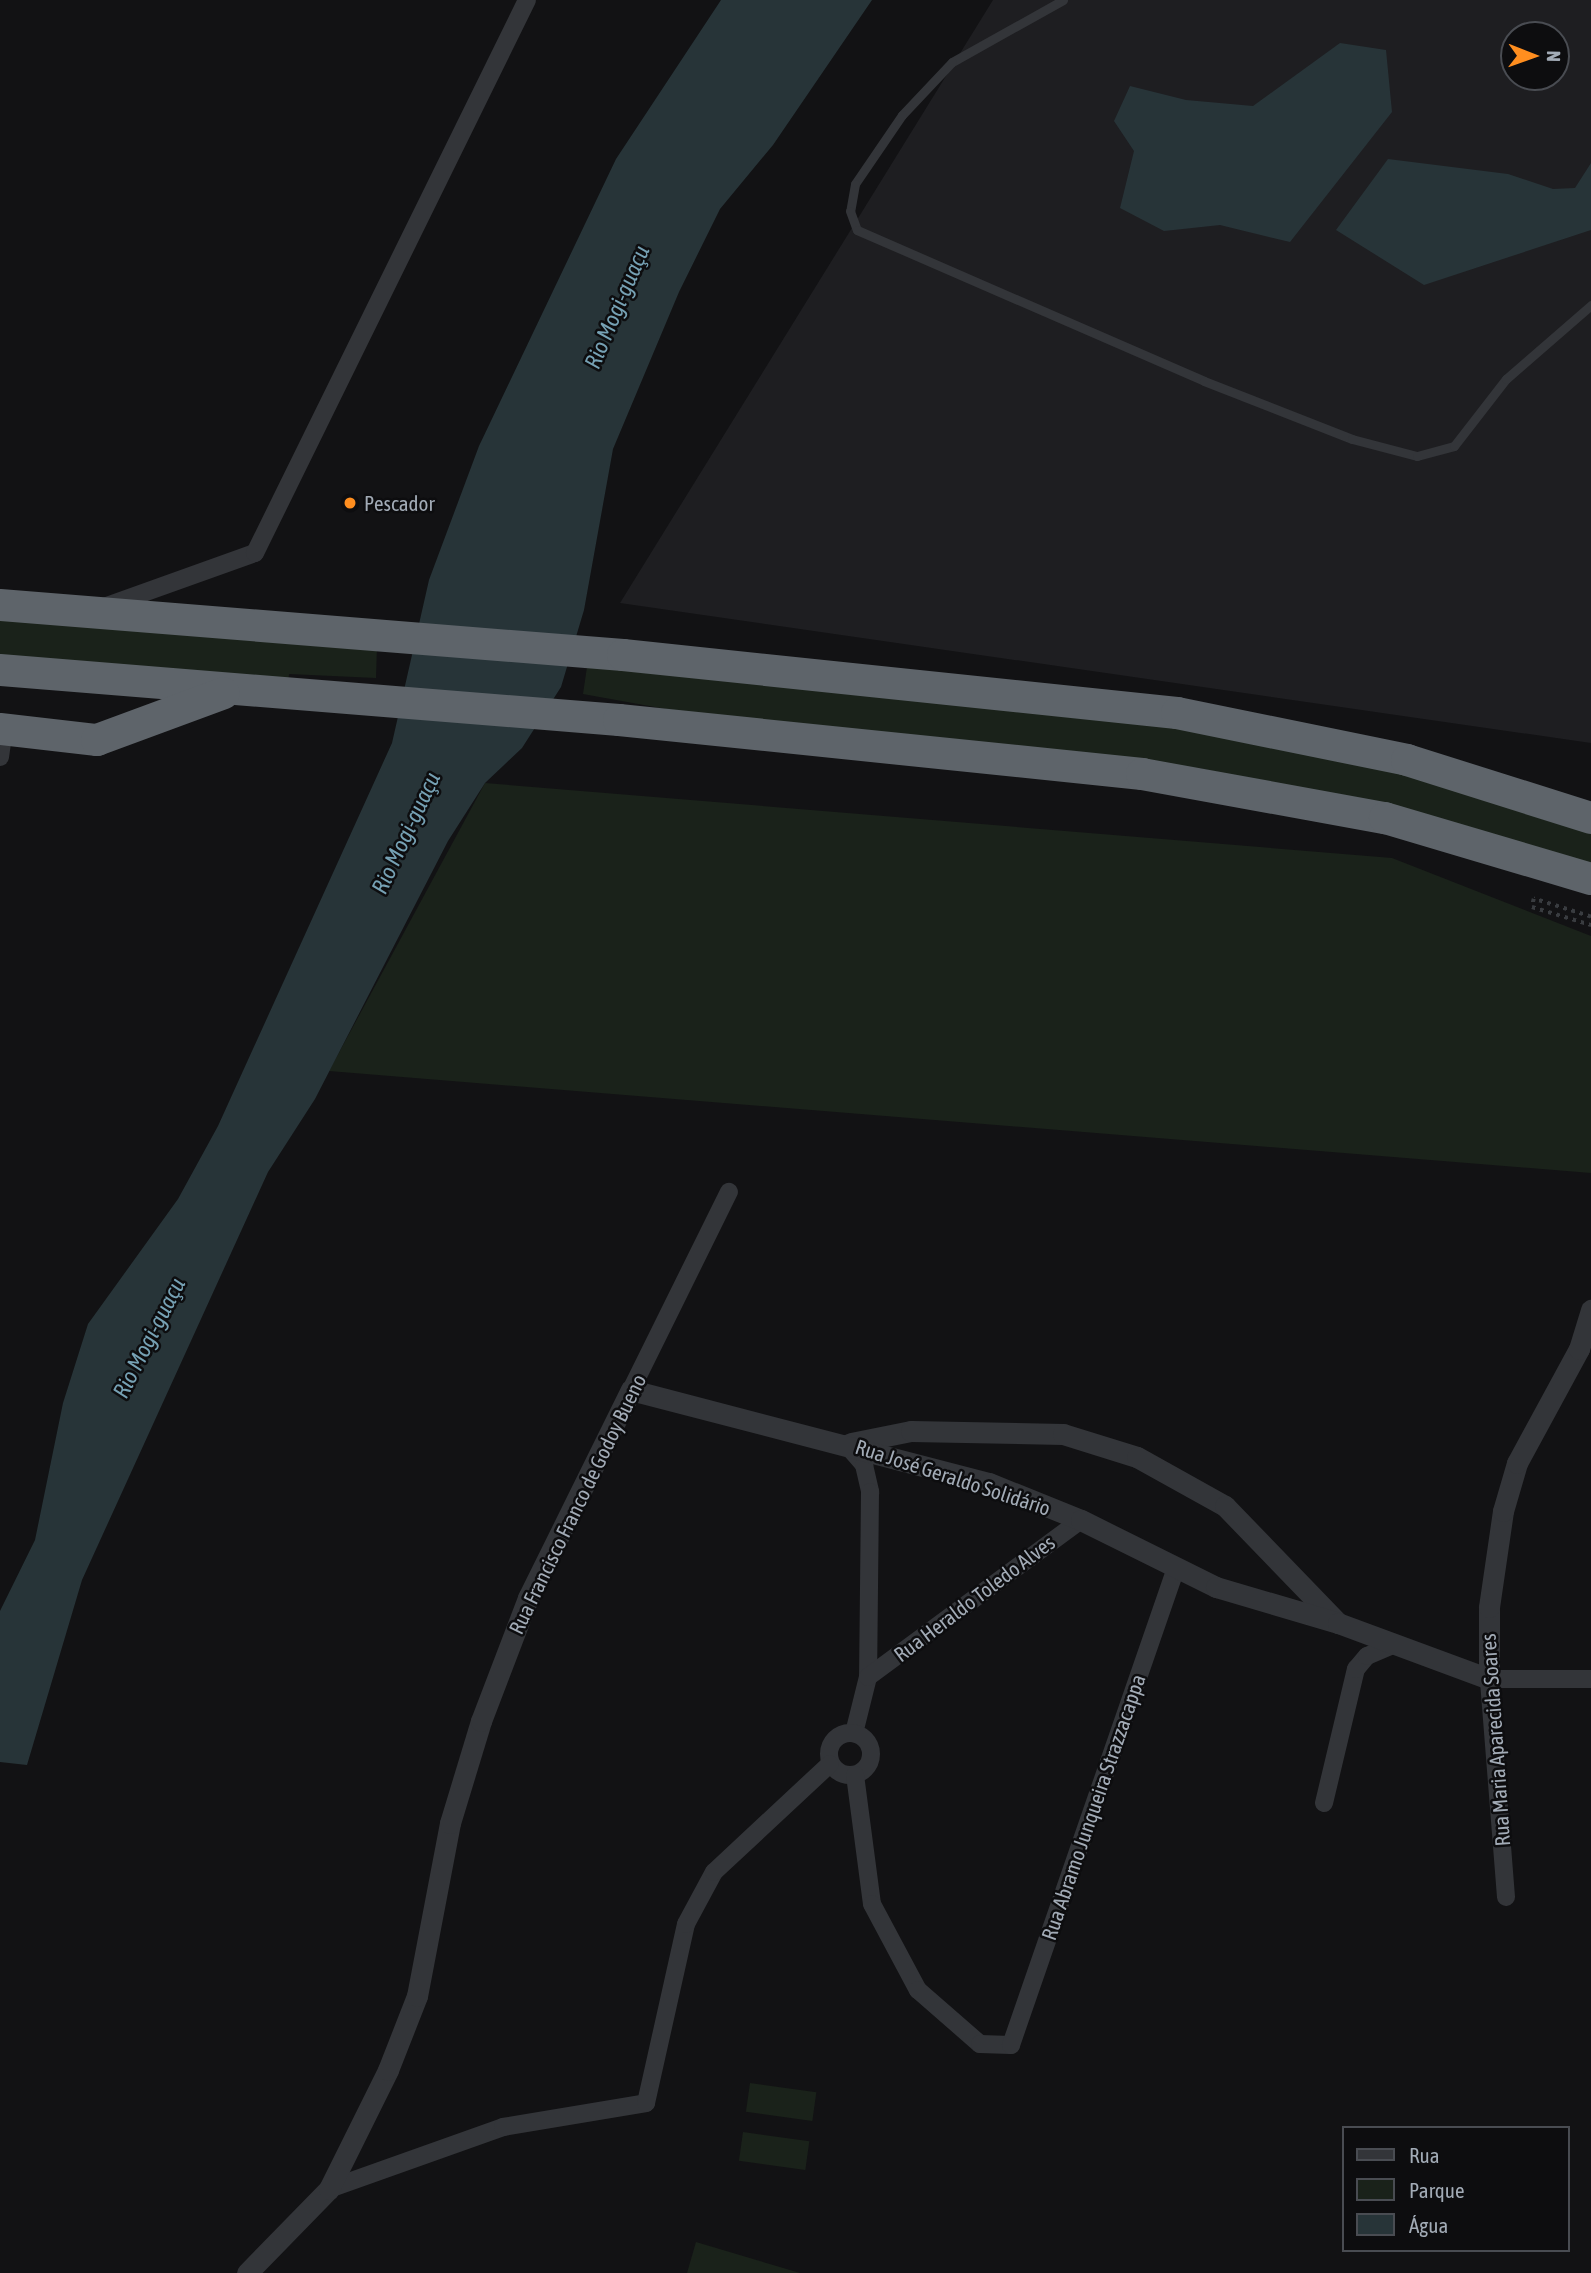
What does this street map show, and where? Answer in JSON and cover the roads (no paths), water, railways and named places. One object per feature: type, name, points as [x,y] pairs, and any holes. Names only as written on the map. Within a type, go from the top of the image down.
[{"type":"highway","points":[[0,605],[623,655],[1092,703],[1259,727],[1407,760],[1591,818]]},
{"type":"highway","points":[[0,670],[619,720],[1167,777],[1303,799],[1483,842],[1591,879]]},
{"type":"highway","points":[[1,739],[97,740],[234,690]]},
{"type":"highway","points":[[1483,842],[1591,889]]},
{"type":"street","points":[[88,612],[255,553],[527,0]]},
{"type":"street","name":"Rua Francisco Franco de Godoy Bueno","points":[[247,2273],[329,2189],[417,1996],[450,1823],[490,1696],[528,1598],[729,1192]]},
{"type":"street","name":"Rua Maria Aparecida Soares","points":[[1506,1896],[1489,1679],[1489,1607],[1503,1511],[1517,1463],[1579,1349],[1591,1310]]},
{"type":"street","points":[[329,2189],[503,2127],[646,2103],[686,1924],[714,1872],[830,1764],[830,1745],[854,1733],[868,1678],[870,1492],[864,1465],[846,1444],[631,1391]]},
{"type":"street","name":"Rua José Geraldo Solidário","points":[[846,1444],[911,1431],[1063,1434],[1137,1457],[1225,1506],[1338,1623]]},
{"type":"street","name":"Rua José Geraldo Solidário","points":[[846,1444],[989,1483],[1081,1520],[1216,1587],[1338,1623],[1489,1679],[1591,1679]]},
{"type":"street","name":"Rua Heraldo Toledo Alves","points":[[868,1678],[1081,1520]]},
{"type":"street","name":"Rua Abramo Junqueira Strazzacappa","points":[[855,1775],[872,1904],[918,1990],[980,2044],[1011,2045],[1176,1568]]},
{"type":"street","points":[[1324,1803],[1356,1669],[1367,1656],[1395,1644]]},
{"type":"street","points":[[830,1764],[855,1775],[872,1754],[854,1733]]},
{"type":"lane","points":[[1063,0],[952,62],[902,115],[855,184],[849,211],[857,230],[1204,382],[1352,439],[1417,456],[1454,446],[1506,379],[1591,305]]},
{"type":"water","name":"Rio Mogi-guaçu","points":[[721,0],[872,0],[773,145],[720,209],[679,292],[613,449],[584,610],[561,687],[522,748],[485,783],[448,841],[315,1099],[268,1172],[82,1580],[27,1765],[0,1762],[0,1611],[35,1540],[63,1403],[88,1324],[178,1199],[218,1126],[392,743],[429,580],[479,446],[616,159]]},
{"type":"water","points":[[1340,43],[1386,50],[1392,112],[1290,242],[1220,225],[1164,231],[1120,208],[1134,151],[1114,121],[1130,86],[1186,100],[1253,106]]},
{"type":"water","points":[[1388,159],[1508,174],[1553,189],[1575,188],[1591,163],[1591,230],[1424,285],[1336,230]]},
{"type":"place","name":"Pescador","points":[[350,503]]}]
